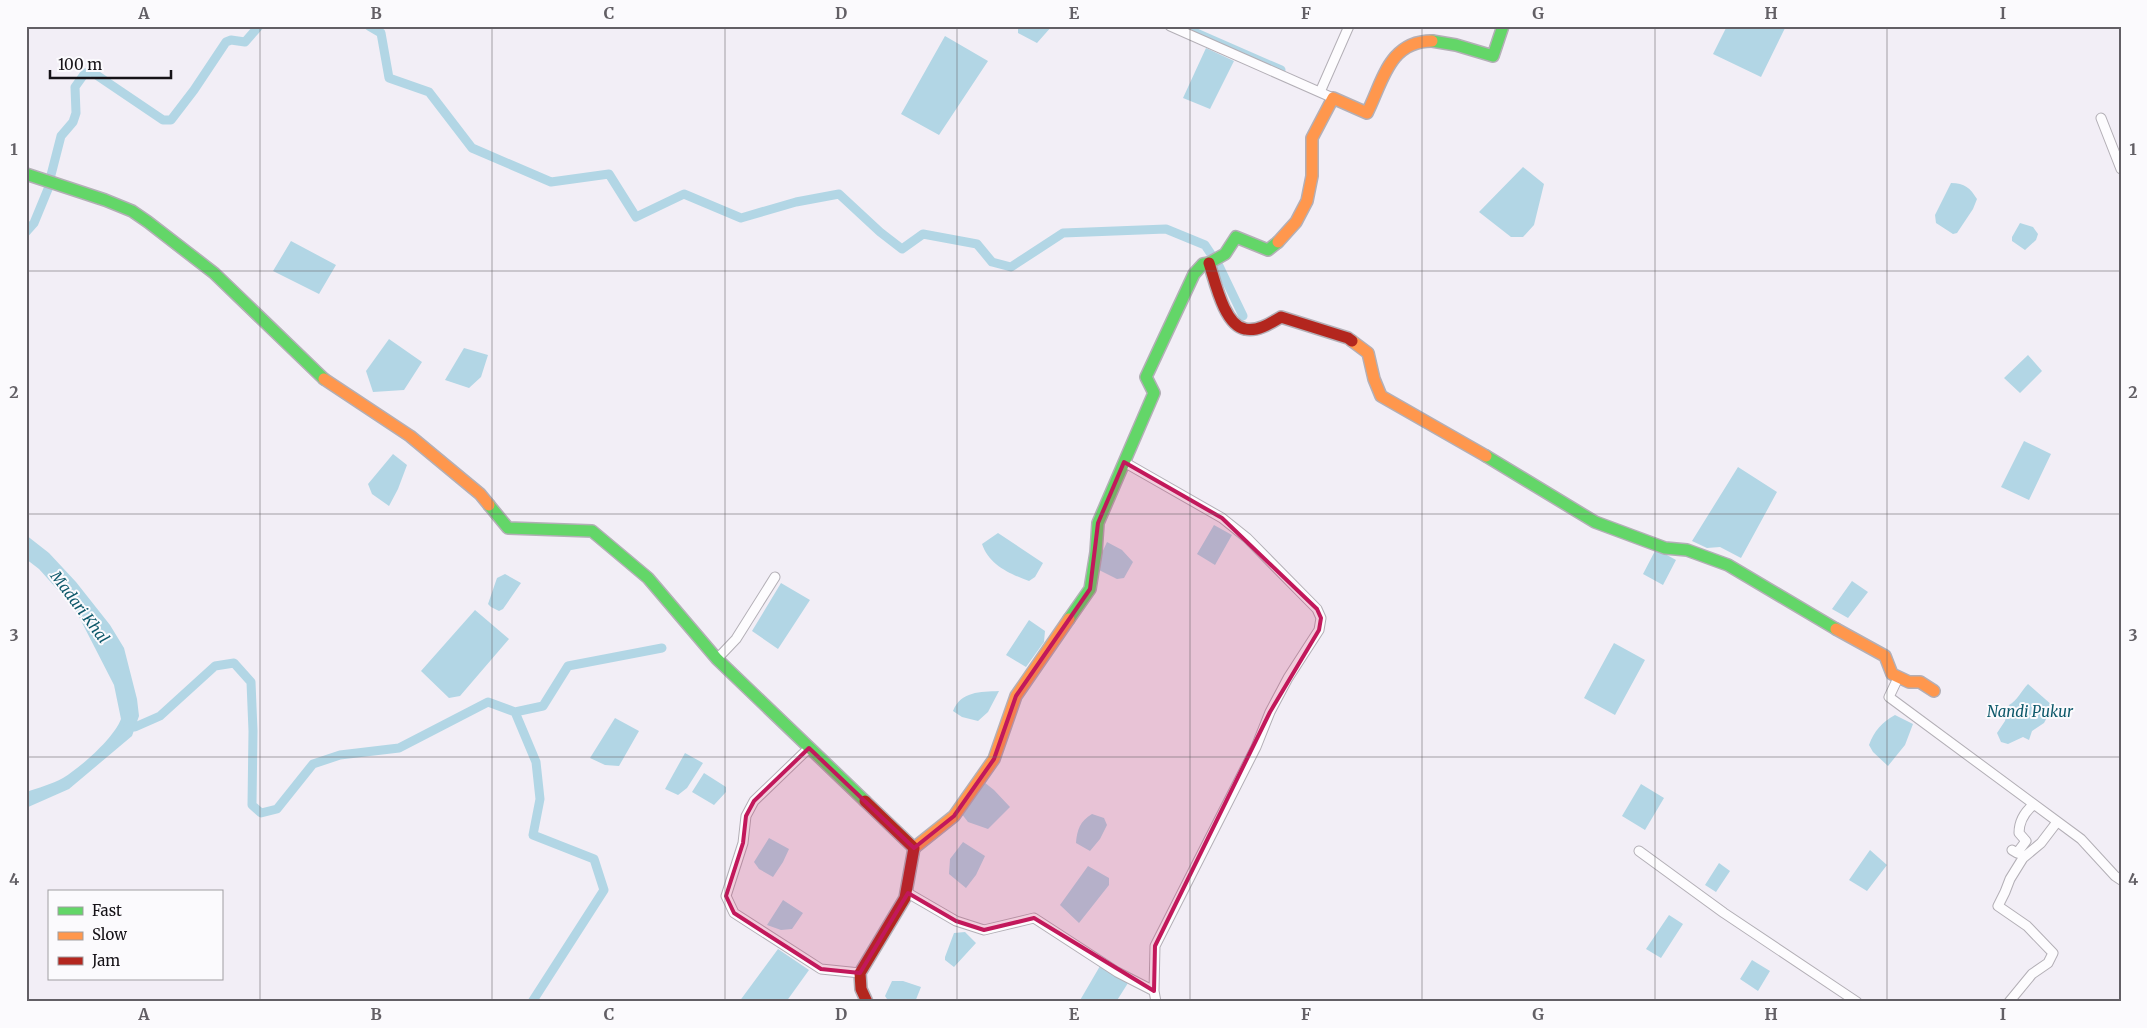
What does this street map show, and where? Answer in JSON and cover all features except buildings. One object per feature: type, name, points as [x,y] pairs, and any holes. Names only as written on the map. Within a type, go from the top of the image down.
[{"type":"street","points":[[1170,26],[1368,113],[1397,54],[1414,41],[1438,40],[1493,56],[1503,26]]},
{"type":"street","points":[[1320,92],[1349,26]]},
{"type":"street","points":[[867,1002],[861,989],[860,973],[905,898],[914,848],[954,816],[994,759],[1016,696],[1090,589],[1096,552],[1098,522],[1154,393],[1146,377],[1194,274],[1203,264],[1210,263],[1225,254],[1236,237],[1268,250],[1287,236],[1302,213],[1310,196],[1313,161],[1311,141],[1333,98]]},
{"type":"street","points":[[2101,118],[2121,169]]},
{"type":"street","points":[[26,174],[105,200],[132,211],[148,222],[214,273],[322,378],[410,436],[480,494],[508,528],[592,531],[648,578],[717,659],[914,848]]},
{"type":"street","points":[[1210,263],[1230,320],[1238,327],[1245,330],[1260,328],[1281,317],[1348,338],[1368,352],[1374,379],[1381,396],[1544,490],[1595,522],[1664,548],[1686,550],[1728,565],[1830,626],[1885,656],[1892,674],[1898,678],[1908,682],[1920,682],[1934,691]]},
{"type":"street","points":[[1124,462],[1222,518],[1247,538],[1316,609],[1321,618],[1320,630],[1288,678],[1270,712],[1256,747],[1157,942],[1154,991],[1156,1002]]},
{"type":"street","points":[[717,659],[736,639],[775,577]]},
{"type":"street","points":[[1898,678],[1889,697],[2081,839],[2115,876],[2121,880]]},
{"type":"street","points":[[809,748],[754,801],[750,808],[746,816],[743,843],[726,896],[734,913],[821,969],[860,973]]},
{"type":"street","points":[[2012,850],[2017,853],[2026,841],[2019,833],[2019,826],[2026,812],[2034,805]]},
{"type":"street","points":[[2009,1002],[2032,974],[2048,962],[2053,953],[2027,926],[1998,906],[2006,892],[2010,879],[2023,858],[2041,843],[2057,822]]},
{"type":"street","points":[[1639,852],[1724,913],[1857,1002]]},
{"type":"street","points":[[906,892],[956,921],[984,930],[1034,918],[1117,972],[1154,991]]},
{"type":"highlighted area","points":[[1124,462],[1222,518],[1317,609],[1321,618],[1319,630],[1270,712],[1155,946],[1154,991],[1034,918],[984,930],[956,921],[908,893],[860,973],[821,969],[734,913],[726,896],[743,843],[746,816],[754,801],[809,748],[914,848],[954,816],[994,759],[1016,696],[1090,589],[1098,523]]},
{"type":"water","points":[[1018,26],[1052,26],[1037,43],[1018,33]]},
{"type":"water","points":[[1727,26],[1786,26],[1761,77],[1713,54]]},
{"type":"water","points":[[945,36],[988,61],[939,135],[901,114]]},
{"type":"water","points":[[1206,48],[1234,61],[1210,109],[1183,98]]},
{"type":"water","points":[[1523,167],[1544,184],[1534,225],[1523,237],[1511,237],[1479,212]]},
{"type":"water","points":[[1951,183],[1967,187],[1977,199],[1973,209],[1957,233],[1953,234],[1936,223],[1935,215]]},
{"type":"water","points":[[2020,223],[2033,227],[2038,234],[2036,240],[2025,250],[2012,241],[2012,237]]},
{"type":"water","points":[[291,241],[336,265],[319,294],[273,271]]},
{"type":"water","points":[[389,339],[422,362],[404,390],[373,392],[366,371]]},
{"type":"water","points":[[464,348],[488,355],[481,377],[469,388],[445,380]]},
{"type":"water","points":[[2028,355],[2042,371],[2020,393],[2004,378]]},
{"type":"water","points":[[2024,441],[2051,454],[2029,500],[2001,487]]},
{"type":"water","points":[[393,454],[407,465],[389,506],[372,494],[368,484]]},
{"type":"water","points":[[1738,467],[1777,492],[1741,558],[1720,547],[1707,548],[1692,541]]},
{"type":"water","points":[[1214,525],[1232,535],[1215,565],[1197,554]]},
{"type":"water","points":[[998,533],[1043,563],[1035,577],[1029,581],[1001,568],[990,558],[982,544]]},
{"type":"water","name":"Madari Khal","points":[[26,535],[49,553],[76,582],[110,625],[124,648],[137,699],[139,716],[132,736],[69,789],[26,808],[26,792],[59,780],[79,767],[112,735],[121,719],[114,685],[75,609],[39,569],[26,559]]},
{"type":"water","points":[[1107,542],[1122,550],[1133,562],[1124,578],[1117,579],[1095,568]]},
{"type":"water","points":[[1656,549],[1676,560],[1663,585],[1643,574]]},
{"type":"water","points":[[505,574],[521,583],[503,609],[499,611],[488,604],[497,578]]},
{"type":"water","points":[[1852,581],[1868,592],[1848,618],[1832,609]]},
{"type":"water","points":[[781,583],[810,600],[778,649],[752,631]]},
{"type":"water","points":[[475,610],[509,639],[460,696],[449,698],[421,671]]},
{"type":"water","points":[[1029,620],[1045,631],[1044,642],[1026,667],[1006,655]]},
{"type":"water","points":[[1614,643],[1645,660],[1615,715],[1584,698]]},
{"type":"water","name":"Nandi Pukur","points":[[2028,684],[2053,706],[2044,723],[2032,731],[2029,740],[2023,737],[2008,744],[2001,742],[1997,733],[2005,721],[2009,705]]},
{"type":"water","points":[[999,691],[988,712],[978,721],[962,717],[953,711],[956,704],[966,696],[978,692]]},
{"type":"water","points":[[1895,715],[1913,724],[1905,745],[1888,766],[1873,752],[1869,745],[1879,727]]},
{"type":"water","points":[[615,718],[639,731],[619,766],[605,765],[590,758]]},
{"type":"water","points":[[685,753],[703,763],[687,788],[678,795],[665,789]]},
{"type":"water","points":[[704,773],[726,787],[726,792],[714,805],[692,792]]},
{"type":"water","points":[[984,782],[1010,807],[988,829],[968,822],[961,813]]},
{"type":"water","points":[[1641,784],[1664,798],[1645,830],[1622,816]]},
{"type":"water","points":[[1092,814],[1104,818],[1107,825],[1100,839],[1090,851],[1076,843],[1080,826]]},
{"type":"water","points":[[769,838],[789,849],[773,877],[759,869],[754,862]]},
{"type":"water","points":[[963,842],[985,856],[976,875],[966,888],[949,874],[950,859]]},
{"type":"water","points":[[1870,850],[1887,865],[1867,891],[1849,880]]},
{"type":"water","points":[[1719,863],[1730,871],[1716,892],[1705,885]]},
{"type":"water","points":[[1088,866],[1109,878],[1109,885],[1079,923],[1060,905]]},
{"type":"water","points":[[783,900],[803,913],[792,929],[781,930],[767,925]]},
{"type":"water","points":[[1669,915],[1683,924],[1661,958],[1646,949]]},
{"type":"water","points":[[965,932],[976,943],[954,967],[945,960],[945,957],[954,933]]},
{"type":"water","points":[[778,949],[809,970],[786,1002],[739,1002]]},
{"type":"water","points":[[1752,960],[1770,971],[1758,991],[1740,979]]},
{"type":"water","points":[[1100,966],[1128,983],[1116,1002],[1079,1002]]},
{"type":"water","points":[[892,981],[903,981],[921,987],[915,1002],[889,1002],[885,996]]},
{"type":"waterway","points":[[51,175],[61,136],[73,122],[76,113],[75,87],[85,73],[92,72],[163,120],[171,120],[194,90],[226,42],[231,40],[245,42],[259,26]]},
{"type":"waterway","points":[[369,26],[381,33],[389,78],[429,92],[472,148],[551,182],[609,174],[636,217],[684,194],[741,218],[796,202],[839,194],[880,232],[902,249],[923,234],[977,244],[992,262],[1011,267],[1063,233],[1166,229],[1205,245],[1219,266],[1243,316]]},
{"type":"waterway","points":[[1180,26],[1281,70]]},
{"type":"waterway","points":[[26,232],[34,223],[48,189]]},
{"type":"waterway","points":[[128,727],[135,727],[160,716],[215,666],[234,663],[251,682],[253,731],[252,805],[261,813],[277,809],[313,764],[340,755],[399,748],[488,702],[515,712],[543,706],[568,666],[662,648]]},
{"type":"waterway","points":[[515,712],[536,762],[540,799],[533,835],[594,859],[604,890],[532,1002]]},
{"type":"traffic: fast","points":[[1432,41],[1456,45],[1493,56],[1503,26]]},
{"type":"traffic: fast","points":[[26,174],[105,200],[132,211],[148,222],[214,273],[324,379]]},
{"type":"traffic: fast","points":[[1069,619],[1090,589],[1096,552],[1098,523],[1154,393],[1146,377],[1194,274],[1203,264],[1209,263],[1225,254],[1236,237],[1268,250],[1278,242]]},
{"type":"traffic: fast","points":[[1486,456],[1595,522],[1665,548],[1687,550],[1728,565],[1836,629]]},
{"type":"traffic: fast","points":[[489,505],[508,528],[592,531],[648,578],[717,659],[865,801]]},
{"type":"traffic: slow","points":[[1278,242],[1296,222],[1307,201],[1312,176],[1312,138],[1333,98],[1367,113],[1383,76],[1397,55],[1406,48],[1418,43],[1432,41]]},
{"type":"traffic: slow","points":[[1352,341],[1368,353],[1374,379],[1381,396],[1486,456]]},
{"type":"traffic: slow","points":[[324,379],[410,436],[480,494],[489,505]]},
{"type":"traffic: slow","points":[[914,848],[954,816],[994,759],[1016,696],[1069,619]]},
{"type":"traffic: slow","points":[[1836,629],[1885,656],[1892,674],[1909,682],[1920,682],[1934,691]]},
{"type":"traffic: jam","points":[[1209,263],[1221,301],[1231,320],[1238,326],[1250,330],[1264,326],[1281,317],[1348,338],[1352,341]]},
{"type":"traffic: jam","points":[[865,801],[914,848],[905,898],[860,973],[861,989],[867,1002]]}]
